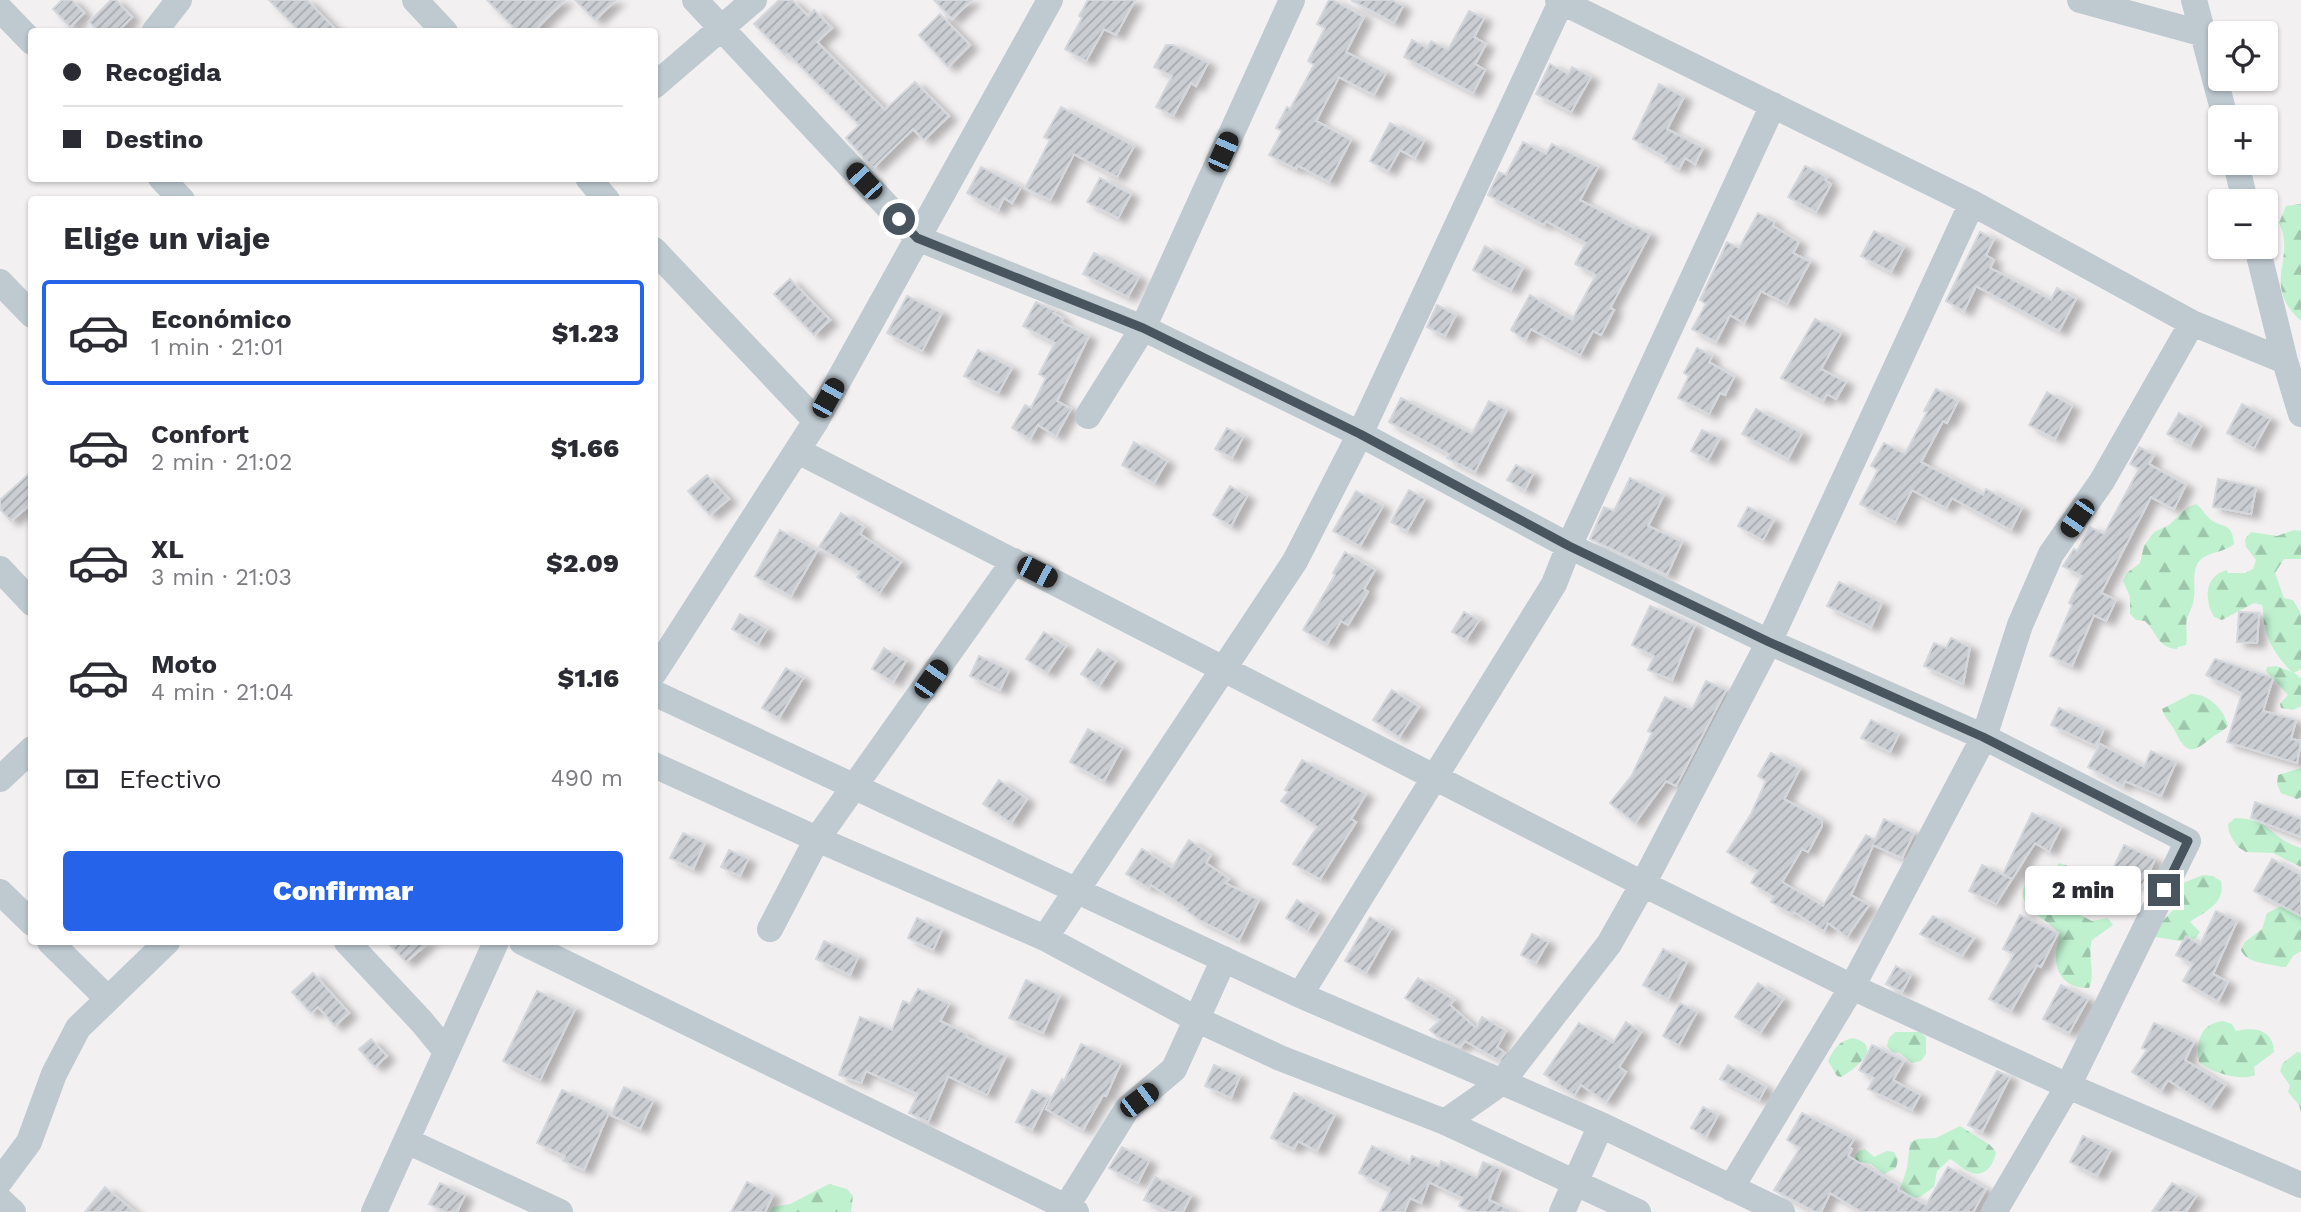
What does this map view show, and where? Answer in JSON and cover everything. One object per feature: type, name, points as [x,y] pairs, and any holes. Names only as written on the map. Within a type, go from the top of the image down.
[{"type":"street","points":[[158,28],[179,0]]},
{"type":"street","points":[[415,0],[441,28]]},
{"type":"street","points":[[695,0],[917,238],[1143,328],[1360,434],[1569,546],[1769,642],[1983,737],[2188,841],[2068,1086],[1994,1212]]},
{"type":"street","points":[[658,83],[754,0]]},
{"type":"street","points":[[658,667],[816,421],[1050,0]]},
{"type":"street","points":[[1088,416],[1143,328],[1292,0]]},
{"type":"street","points":[[2080,0],[2204,34]]},
{"type":"street","points":[[2194,0],[2222,105]]},
{"type":"street","points":[[1045,938],[1295,561],[1360,434],[1560,1],[1972,203],[2192,323],[2285,361]]},
{"type":"street","points":[[0,9],[28,38]]},
{"type":"street","points":[[1300,995],[1553,584],[1773,105]]},
{"type":"street","points":[[165,182],[177,196]]},
{"type":"street","points":[[591,182],[603,196]]},
{"type":"street","points":[[1445,1122],[1502,1082],[1609,944],[1769,642],[1972,203]]},
{"type":"street","points":[[658,254],[816,421]]},
{"type":"street","points":[[2259,259],[2301,414]]},
{"type":"street","points":[[0,282],[28,311]]},
{"type":"street","points":[[1731,1188],[1852,987],[1983,737],[2020,625],[2051,554],[2102,481],[2192,323]]},
{"type":"street","points":[[798,451],[1643,884],[1852,987],[2068,1086],[2301,1185]]},
{"type":"street","points":[[770,929],[817,839],[1014,561]]},
{"type":"street","points":[[0,569],[28,599]]},
{"type":"street","points":[[658,695],[1300,995],[1601,1125],[1782,1212]]},
{"type":"street","points":[[0,779],[28,753]]},
{"type":"street","points":[[658,767],[1045,938],[1198,1020],[1280,1058],[1445,1122],[1638,1212]]},
{"type":"street","points":[[0,892],[28,919]]},
{"type":"street","points":[[53,945],[107,998]]},
{"type":"street","points":[[0,1181],[29,1142],[54,1074],[78,1028],[164,945]]},
{"type":"street","points":[[350,945],[445,1050]]},
{"type":"street","points":[[374,1212],[495,945]]},
{"type":"street","points":[[528,945],[1068,1210],[1127,1109],[1174,1069],[1224,959]]},
{"type":"street","points":[[1562,1212],[1601,1125]]},
{"type":"street","points":[[407,1141],[560,1212]]},
{"type":"street","points":[[0,1200],[13,1212]]},
{"type":"green space","points":[[2301,204],[2301,321],[2289,308],[2283,295],[2281,271],[2284,248],[2279,223],[2286,206]]},
{"type":"green space","points":[[2196,504],[2212,521],[2231,531],[2234,544],[2204,557],[2197,564],[2193,605],[2186,621],[2186,645],[2177,649],[2166,646],[2145,621],[2136,620],[2130,614],[2130,597],[2123,581],[2127,573],[2140,563],[2144,546],[2154,532],[2169,525],[2188,507]]},
{"type":"green space","points":[[2294,530],[2301,531],[2301,559],[2284,559],[2275,573],[2284,598],[2293,600],[2301,614],[2301,669],[2294,673],[2301,678],[2301,706],[2293,710],[2281,708],[2280,704],[2288,695],[2266,671],[2267,667],[2276,666],[2292,672],[2270,643],[2262,605],[2254,603],[2222,620],[2214,617],[2208,589],[2219,573],[2227,570],[2228,573],[2245,573],[2253,569],[2256,560],[2246,547],[2245,539],[2251,532],[2277,536]]},
{"type":"green space","points":[[2191,694],[2204,697],[2215,704],[2228,726],[2198,748],[2189,749],[2180,741],[2162,709]]},
{"type":"green space","points":[[2301,768],[2301,797],[2297,799],[2281,793],[2277,784],[2278,775]]},
{"type":"green space","points":[[2235,818],[2256,821],[2283,840],[2301,848],[2301,867],[2273,853],[2246,852],[2238,847],[2229,832],[2228,824]]},
{"type":"green space","points":[[2059,863],[2068,866],[2068,883],[2061,898],[2062,906],[2092,921],[2108,918],[2113,925],[2092,940],[2092,977],[2089,988],[2074,986],[2060,974],[2056,962],[2059,939],[2057,933],[2024,900],[2026,884],[2049,873]]},
{"type":"green space","points":[[2203,875],[2213,876],[2221,881],[2222,889],[2213,906],[2190,922],[2200,932],[2195,939],[2187,942],[2155,937],[2158,926],[2173,910],[2180,886]]},
{"type":"green space","points":[[2282,906],[2301,917],[2301,951],[2293,956],[2286,967],[2248,958],[2241,950],[2245,942],[2262,929],[2267,913]]},
{"type":"green space","points":[[2223,1021],[2232,1024],[2236,1031],[2261,1031],[2270,1038],[2274,1052],[2254,1067],[2255,1075],[2226,1075],[2199,1062],[2198,1047],[2201,1035],[2209,1026]]},
{"type":"green space","points":[[1895,1032],[1920,1032],[1926,1037],[1926,1054],[1921,1061],[1912,1063],[1900,1053],[1892,1052],[1887,1046],[1889,1038]]},
{"type":"green space","points":[[1852,1038],[1862,1041],[1866,1046],[1865,1057],[1854,1069],[1841,1077],[1837,1076],[1828,1061],[1837,1046]]},
{"type":"green space","points":[[2297,1052],[2301,1053],[2301,1112],[2299,1105],[2288,1092],[2290,1086],[2280,1071],[2283,1063]]},
{"type":"green space","points":[[1960,1126],[1990,1145],[1996,1152],[1989,1168],[1976,1174],[1950,1159],[1937,1171],[1934,1187],[1912,1199],[1901,1187],[1910,1143],[1917,1139],[1936,1138]]},
{"type":"green space","points":[[1865,1149],[1874,1157],[1887,1151],[1894,1152],[1898,1159],[1896,1168],[1884,1174],[1871,1164],[1862,1162],[1860,1165],[1854,1161],[1857,1153]]},
{"type":"green space","points":[[829,1184],[847,1189],[853,1196],[851,1212],[770,1212],[773,1207],[790,1204]]},
{"type":"building","points":[[62,0],[72,0],[84,13],[70,27],[53,9]]},
{"type":"building","points":[[111,0],[116,0],[132,17],[121,28],[95,28],[89,22]]},
{"type":"building","points":[[269,0],[307,0],[334,28],[296,28]]},
{"type":"building","points":[[487,0],[565,0],[537,28],[514,28]]},
{"type":"building","points":[[575,0],[616,0],[595,20]]},
{"type":"building","points":[[779,0],[792,0],[808,16],[814,10],[832,28],[817,42],[885,110],[915,82],[949,116],[924,140],[913,129],[873,168],[846,138],[859,125],[754,24]]},
{"type":"building","points":[[934,0],[972,0],[952,19]]},
{"type":"building","points":[[1088,0],[1135,0],[1116,35],[1104,29],[1086,61],[1065,49],[1082,18],[1079,16]]},
{"type":"building","points":[[1329,0],[1364,17],[1346,52],[1386,73],[1374,95],[1339,77],[1316,121],[1351,140],[1329,182],[1297,165],[1296,169],[1269,155],[1282,131],[1276,128],[1287,107],[1290,109],[1314,65],[1308,61],[1325,28],[1317,24]]},
{"type":"building","points":[[1351,0],[1392,0],[1403,6],[1394,23]]},
{"type":"building","points":[[1469,11],[1484,18],[1474,37],[1486,44],[1475,64],[1485,70],[1473,93],[1404,57],[1412,40],[1427,48],[1431,41],[1448,50]]},
{"type":"building","points":[[940,14],[970,45],[948,67],[919,35]]},
{"type":"building","points":[[1166,45],[1173,45],[1208,63],[1196,86],[1191,83],[1173,116],[1156,107],[1172,76],[1154,67]]},
{"type":"building","points":[[1550,64],[1568,74],[1572,67],[1591,77],[1571,112],[1536,94]]},
{"type":"building","points":[[1659,84],[1684,97],[1667,129],[1703,148],[1695,164],[1685,158],[1679,169],[1665,162],[1667,158],[1633,139]]},
{"type":"building","points":[[1061,107],[1134,146],[1117,177],[1074,154],[1050,200],[1025,188],[1050,140],[1044,137]]},
{"type":"building","points":[[1390,123],[1424,141],[1415,158],[1400,150],[1388,171],[1370,161]]},
{"type":"building","points":[[1523,142],[1546,154],[1552,144],[1598,167],[1580,200],[1650,234],[1610,308],[1614,310],[1601,335],[1593,331],[1580,355],[1531,329],[1525,340],[1511,330],[1530,295],[1572,320],[1596,275],[1575,264],[1586,243],[1546,221],[1544,225],[1488,195],[1499,172],[1506,175]]},
{"type":"building","points":[[1805,166],[1827,177],[1825,180],[1831,184],[1816,212],[1788,197]]},
{"type":"building","points":[[981,167],[1021,187],[1012,203],[1004,198],[998,210],[967,193]]},
{"type":"building","points":[[1100,178],[1131,194],[1118,218],[1087,202]]},
{"type":"building","points":[[1758,213],[1799,242],[1793,253],[1810,262],[1787,304],[1761,291],[1744,323],[1730,315],[1716,342],[1692,329],[1706,304],[1700,300],[1727,242],[1739,248]]},
{"type":"building","points":[[1874,231],[1904,247],[1891,272],[1861,256]]},
{"type":"building","points":[[1980,232],[1994,239],[1986,255],[1994,260],[1990,268],[2051,300],[2057,288],[2076,299],[2059,331],[1976,286],[1964,311],[1946,301]]},
{"type":"building","points":[[1485,246],[1523,268],[1511,290],[1473,270]]},
{"type":"building","points":[[1094,253],[1139,277],[1128,297],[1083,274]]},
{"type":"building","points":[[790,279],[830,320],[814,335],[774,294]]},
{"type":"building","points":[[907,296],[942,313],[922,351],[887,333]]},
{"type":"building","points":[[1036,302],[1055,311],[1053,313],[1063,318],[1061,322],[1089,336],[1057,401],[1071,409],[1056,436],[1038,425],[1030,439],[1012,428],[1025,405],[1031,408],[1046,378],[1039,374],[1055,343],[1023,326]]},
{"type":"building","points":[[1437,305],[1456,315],[1445,336],[1427,327]]},
{"type":"building","points":[[1815,319],[1841,333],[1821,369],[1846,382],[1836,399],[1827,394],[1823,401],[1781,378]]},
{"type":"building","points":[[1697,348],[1712,356],[1709,362],[1734,377],[1725,395],[1720,393],[1709,414],[1678,398],[1689,376],[1684,373]]},
{"type":"building","points":[[978,350],[1012,368],[998,393],[964,376]]},
{"type":"building","points":[[1936,389],[1958,401],[1947,423],[1943,421],[1921,462],[1983,495],[1986,489],[2022,508],[2011,530],[1952,498],[1946,508],[1912,490],[1895,522],[1860,504],[1878,470],[1871,466],[1884,443],[1905,454]]},
{"type":"building","points":[[2047,392],[2072,406],[2055,439],[2029,425]]},
{"type":"building","points":[[1401,398],[1472,434],[1489,401],[1507,410],[1475,472],[1447,458],[1449,454],[1389,422]]},
{"type":"building","points":[[2242,404],[2270,419],[2254,448],[2227,433]]},
{"type":"building","points":[[1756,409],[1802,433],[1788,459],[1742,434]]},
{"type":"building","points":[[2179,413],[2201,426],[2190,446],[2167,434]]},
{"type":"building","points":[[1227,428],[1243,437],[1232,458],[1215,449]]},
{"type":"building","points":[[1702,430],[1720,438],[1708,460],[1691,451]]},
{"type":"building","points":[[1134,442],[1167,461],[1154,483],[1122,465]]},
{"type":"building","points":[[2139,447],[2154,455],[2149,464],[2186,485],[2174,509],[2151,497],[2101,593],[2116,600],[2106,621],[2094,615],[2072,666],[2050,656],[2082,576],[2063,566],[2074,549],[2077,551],[2090,527],[2104,534],[2139,469],[2130,464]]},
{"type":"building","points":[[1516,465],[1533,474],[1525,490],[1507,480]]},
{"type":"building","points":[[28,475],[28,506],[11,521],[0,509],[0,500]]},
{"type":"building","points":[[707,475],[729,499],[710,515],[688,491]]},
{"type":"building","points":[[1630,478],[1664,495],[1648,526],[1682,542],[1667,575],[1590,539],[1604,507],[1614,511]]},
{"type":"building","points":[[2218,479],[2256,487],[2251,514],[2213,507]]},
{"type":"building","points":[[1230,486],[1247,496],[1231,526],[1213,515]]},
{"type":"building","points":[[1409,490],[1425,499],[1407,531],[1391,522]]},
{"type":"building","points":[[1356,491],[1383,506],[1360,546],[1333,531]]},
{"type":"building","points":[[1748,507],[1774,520],[1763,540],[1738,526]]},
{"type":"building","points":[[841,513],[864,527],[860,534],[901,562],[879,593],[857,577],[860,572],[819,547]]},
{"type":"building","points":[[780,530],[817,551],[791,596],[755,576]]},
{"type":"building","points":[[1345,552],[1375,570],[1364,589],[1368,592],[1348,625],[1341,621],[1327,644],[1303,630]]},
{"type":"building","points":[[1839,582],[1882,603],[1871,627],[1827,606]]},
{"type":"building","points":[[1650,606],[1695,625],[1672,680],[1648,670],[1654,656],[1632,645]]},
{"type":"building","points":[[1464,612],[1479,620],[1466,640],[1452,632]]},
{"type":"building","points":[[2239,612],[2259,613],[2257,643],[2237,642]]},
{"type":"building","points":[[740,614],[767,629],[758,644],[732,629]]},
{"type":"building","points":[[1044,632],[1066,646],[1047,673],[1026,659]]},
{"type":"building","points":[[1951,638],[1970,647],[1963,684],[1924,666],[1934,643],[1946,648]]},
{"type":"building","points":[[884,648],[906,661],[893,682],[872,669]]},
{"type":"building","points":[[1098,649],[1116,661],[1099,686],[1081,674]]},
{"type":"building","points":[[979,656],[1009,670],[1000,690],[970,676]]},
{"type":"building","points":[[2215,659],[2273,678],[2263,711],[2296,720],[2291,739],[2301,741],[2297,763],[2227,742],[2242,693],[2206,675]]},
{"type":"building","points":[[786,668],[803,678],[779,718],[762,708]]},
{"type":"building","points":[[1706,681],[1726,690],[1676,786],[1666,781],[1635,823],[1610,803],[1632,775],[1652,733],[1648,731],[1665,697],[1692,710]]},
{"type":"building","points":[[1392,690],[1419,707],[1399,737],[1373,720]]},
{"type":"building","points":[[2059,708],[2104,729],[2096,746],[2051,725]]},
{"type":"building","points":[[1871,720],[1899,734],[1890,752],[1861,738]]},
{"type":"building","points":[[1088,729],[1122,748],[1104,781],[1070,762]]},
{"type":"building","points":[[2100,744],[2144,767],[2151,751],[2176,762],[2161,796],[2125,781],[2123,786],[2088,767]]},
{"type":"building","points":[[1771,753],[1800,769],[1784,799],[1822,820],[1822,826],[1808,852],[1802,849],[1782,882],[1823,906],[1866,835],[1875,840],[1884,819],[1914,833],[1902,858],[1873,845],[1851,895],[1869,905],[1847,937],[1828,923],[1824,931],[1794,912],[1792,914],[1771,902],[1774,897],[1751,883],[1758,871],[1727,852],[1751,814],[1766,781],[1758,776]]},
{"type":"building","points":[[1302,760],[1366,794],[1351,819],[1356,822],[1320,879],[1293,864],[1317,827],[1281,801],[1288,792],[1285,790]]},
{"type":"building","points":[[999,780],[1027,799],[1011,823],[983,804]]},
{"type":"building","points":[[2255,802],[2301,819],[2301,837],[2251,818]]},
{"type":"building","points":[[2032,813],[2061,827],[2049,851],[2035,843],[2012,879],[2003,874]]},
{"type":"building","points":[[683,833],[705,843],[693,869],[670,858]]},
{"type":"building","points":[[1189,840],[1211,855],[1206,863],[1229,879],[1225,883],[1259,900],[1239,940],[1201,921],[1187,911],[1188,909],[1151,885],[1149,888],[1126,874],[1142,849],[1172,868]]},
{"type":"building","points":[[2124,845],[2155,859],[2142,887],[2111,873]]},
{"type":"building","points":[[729,850],[748,859],[740,876],[721,867]]},
{"type":"building","points":[[2272,859],[2301,875],[2301,916],[2254,891]]},
{"type":"building","points":[[1982,865],[2012,879],[1996,904],[1969,891]]},
{"type":"building","points":[[1297,900],[1318,913],[1307,931],[1286,918]]},
{"type":"building","points":[[2216,911],[2237,921],[2213,974],[2228,982],[2218,1001],[2183,981],[2193,964],[2176,955],[2186,936],[2200,945]]},
{"type":"building","points":[[2020,915],[2058,933],[2041,967],[2037,965],[2011,1011],[1989,999],[2014,954],[2003,949]]},
{"type":"building","points":[[1933,916],[1974,938],[1962,956],[1920,934]]},
{"type":"building","points":[[1370,917],[1391,929],[1366,973],[1345,961]]},
{"type":"building","points":[[917,918],[942,930],[933,950],[908,938]]},
{"type":"building","points":[[1532,934],[1548,942],[1536,963],[1521,955]]},
{"type":"building","points":[[824,941],[858,957],[850,975],[816,959]]},
{"type":"building","points":[[390,945],[426,945],[406,962]]},
{"type":"building","points":[[1663,949],[1687,962],[1668,999],[1643,985]]},
{"type":"building","points":[[1896,966],[1911,975],[1902,992],[1886,984]]},
{"type":"building","points":[[313,973],[349,1013],[335,1026],[318,1007],[311,1013],[292,992]]},
{"type":"building","points":[[1418,978],[1454,1000],[1450,1005],[1476,1028],[1482,1017],[1506,1031],[1497,1047],[1505,1053],[1499,1060],[1465,1041],[1460,1047],[1438,1037],[1430,1030],[1440,1020],[1405,998]]},
{"type":"building","points":[[1026,980],[1060,995],[1043,1033],[1009,1018]]},
{"type":"building","points":[[1758,983],[1783,999],[1760,1033],[1735,1017]]},
{"type":"building","points":[[2061,985],[2088,999],[2069,1033],[2043,1019]]},
{"type":"building","points":[[918,989],[949,1004],[940,1021],[1006,1056],[987,1095],[948,1076],[928,1122],[909,1113],[918,1094],[866,1071],[861,1083],[839,1075],[860,1017],[892,1030],[903,1001],[910,1004]]},
{"type":"building","points":[[537,991],[575,1009],[540,1080],[503,1061]]},
{"type":"building","points":[[1680,1003],[1697,1012],[1679,1045],[1663,1036]]},
{"type":"building","points":[[1626,1022],[1641,1032],[1619,1067],[1626,1072],[1606,1102],[1581,1085],[1574,1095],[1544,1074],[1579,1023],[1613,1043]]},
{"type":"building","points":[[2154,1023],[2194,1042],[2185,1060],[2225,1085],[2210,1107],[2168,1080],[2161,1091],[2132,1072],[2147,1050],[2142,1048]]},
{"type":"building","points":[[371,1039],[387,1056],[375,1067],[359,1049]]},
{"type":"building","points":[[1081,1044],[1121,1063],[1106,1096],[1103,1095],[1083,1130],[1046,1109],[1062,1079],[1064,1081]]},
{"type":"building","points":[[1872,1045],[1904,1061],[1893,1080],[1920,1095],[1912,1110],[1868,1089],[1874,1078],[1859,1070]]},
{"type":"building","points":[[1214,1065],[1240,1076],[1231,1098],[1205,1086]]},
{"type":"building","points":[[1728,1065],[1766,1087],[1759,1100],[1720,1079]]},
{"type":"building","points":[[1997,1071],[2010,1077],[1982,1132],[1968,1125]]},
{"type":"building","points":[[624,1087],[653,1101],[640,1129],[611,1115]]},
{"type":"building","points":[[562,1090],[609,1112],[584,1170],[563,1161],[565,1156],[537,1143]]},
{"type":"building","points":[[1032,1090],[1048,1098],[1032,1130],[1016,1122]]},
{"type":"building","points":[[1294,1093],[1335,1115],[1317,1151],[1298,1141],[1294,1149],[1271,1138]]},
{"type":"building","points":[[1703,1107],[1718,1115],[1706,1137],[1691,1128]]},
{"type":"building","points":[[1802,1113],[1854,1139],[1848,1156],[1899,1186],[1898,1190],[1926,1205],[1948,1167],[1986,1189],[1973,1212],[1862,1212],[1830,1193],[1821,1212],[1815,1212],[1774,1190],[1800,1148],[1787,1140]]},
{"type":"building","points":[[2083,1136],[2111,1150],[2097,1176],[2070,1162]]},
{"type":"building","points":[[1372,1146],[1409,1164],[1412,1156],[1439,1167],[1441,1161],[1477,1178],[1483,1162],[1501,1169],[1489,1200],[1514,1212],[1472,1212],[1459,1206],[1463,1198],[1429,1182],[1421,1203],[1410,1198],[1404,1212],[1380,1212],[1391,1189],[1359,1173]]},
{"type":"building","points":[[1122,1147],[1149,1161],[1138,1183],[1109,1168]]},
{"type":"building","points":[[1155,1177],[1191,1196],[1183,1212],[1169,1212],[1144,1200]]},
{"type":"building","points":[[747,1182],[773,1195],[765,1212],[731,1212]]},
{"type":"building","points":[[440,1183],[465,1195],[457,1212],[446,1212],[429,1204]]},
{"type":"building","points":[[2172,1183],[2196,1196],[2186,1212],[2152,1212]]},
{"type":"building","points":[[105,1187],[135,1212],[85,1212]]},
{"type":"route","points":[[899,219],[917,238],[1143,328],[1360,434],[1569,546],[1769,642],[1983,737],[2188,841],[2164,890]]}]
